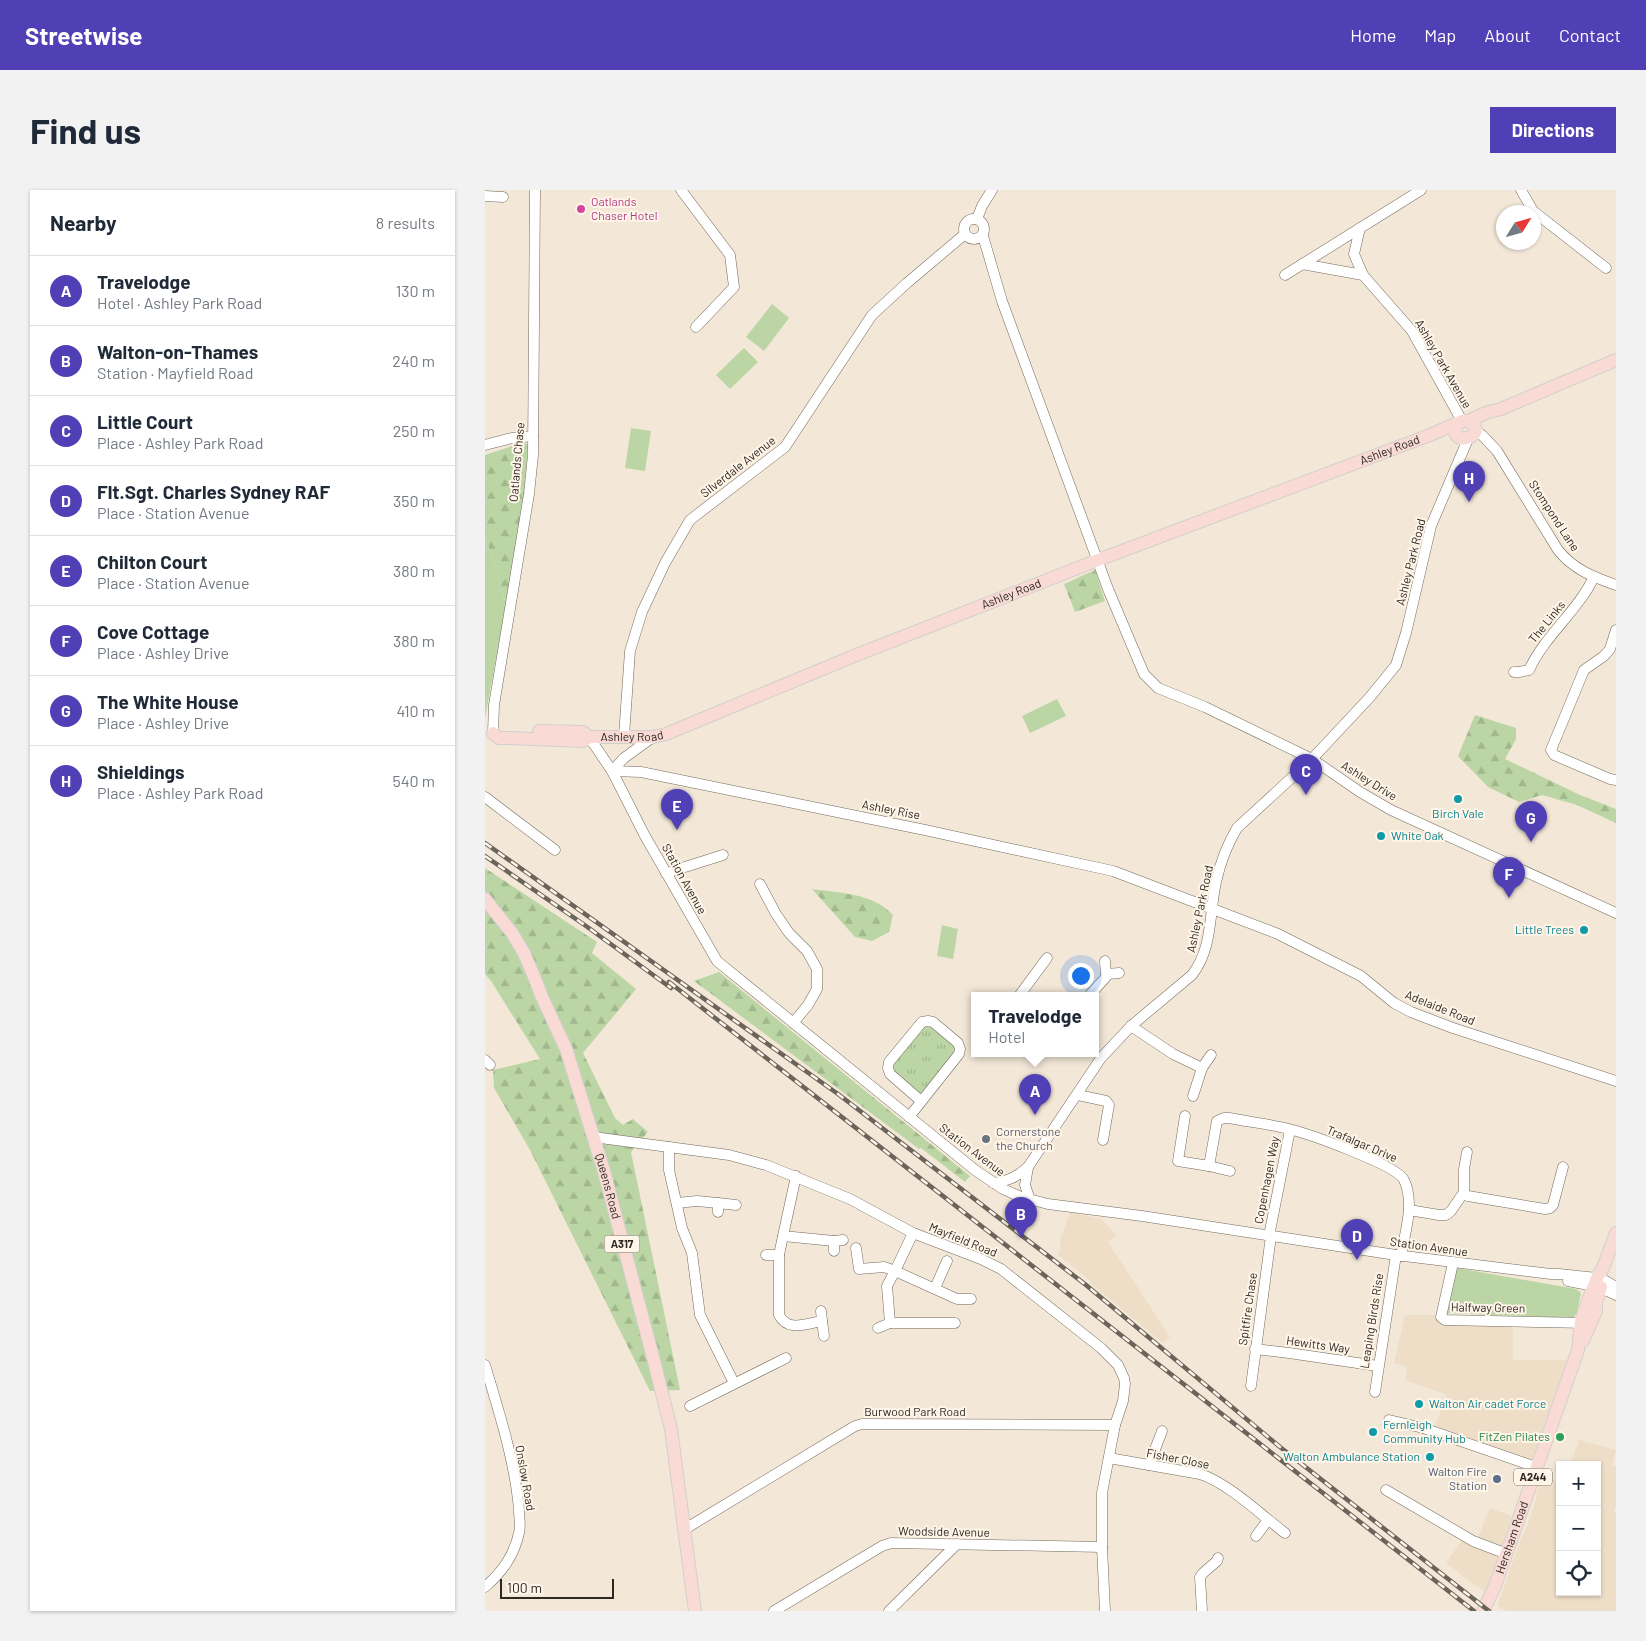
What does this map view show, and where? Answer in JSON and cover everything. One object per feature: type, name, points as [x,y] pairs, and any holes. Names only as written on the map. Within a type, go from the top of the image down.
[{"type":"main road","name":"Ashley Road","points":[[489,733],[501,730],[583,732],[589,737],[653,737],[666,734],[854,656],[1098,560],[1430,435],[1466,430],[1501,409],[1616,360]]},
{"type":"main road","name":"Queens Road","points":[[485,899],[512,933],[529,963],[566,1049],[611,1196],[671,1429],[695,1611]]},
{"type":"main road","name":"Hersham Road","points":[[1483,1611],[1507,1554],[1586,1322],[1596,1311],[1599,1283],[1616,1234]]},
{"type":"main road","name":"Hersham Road","points":[[1599,1283],[1616,1256]]},
{"type":"street","name":"Oatlands Chase","points":[[489,733],[529,494],[533,455],[535,190]]},
{"type":"street","points":[[681,190],[730,255],[734,287],[695,327]]},
{"type":"street","points":[[977,219],[992,190]]},
{"type":"street","points":[[1285,275],[1421,190]]},
{"type":"street","points":[[1521,190],[1533,212],[1606,268]]},
{"type":"street","points":[[486,194],[503,197]]},
{"type":"street","points":[[977,219],[970,220],[965,224],[965,234],[973,240],[983,236]]},
{"type":"street","points":[[977,219],[984,226],[983,236],[1002,301],[1098,560]]},
{"type":"street","name":"Ashley Park Avenue","points":[[1360,228],[1354,254],[1363,275],[1412,331],[1466,430]]},
{"type":"street","name":"Silverdale Avenue","points":[[624,736],[630,651],[642,612],[665,563],[690,520],[785,447],[872,315],[907,282],[965,234]]},
{"type":"street","points":[[1302,264],[1363,275]]},
{"type":"street","name":"Stompond Lane","points":[[1466,430],[1482,435],[1497,451],[1565,559],[1575,567],[1594,577],[1616,585]]},
{"type":"street","name":"Ashley Park Road","points":[[1099,1055],[1192,975],[1199,966],[1205,954],[1209,937],[1218,875],[1228,842],[1237,828],[1312,758],[1370,697],[1396,665],[1406,633],[1431,526],[1460,458],[1466,430]]},
{"type":"street","points":[[485,445],[512,438],[533,436]]},
{"type":"street","name":"Ashley Drive","points":[[1098,560],[1144,674],[1158,688],[1205,707],[1312,758],[1360,792],[1391,810],[1616,913]]},
{"type":"street","name":"The Links","points":[[1514,672],[1529,670],[1537,653],[1586,594],[1594,577]]},
{"type":"street","points":[[1616,630],[1610,649],[1604,656],[1584,670],[1551,750],[1554,755],[1616,780]]},
{"type":"street","name":"Station Avenue","points":[[589,737],[612,771],[666,873],[717,961],[993,1183],[1030,1200],[1398,1256],[1551,1274],[1558,1279],[1599,1283]]},
{"type":"street","points":[[612,771],[624,758],[653,737]]},
{"type":"street","name":"Ashley Rise","points":[[612,771],[641,772],[1113,870],[1212,910]]},
{"type":"street","points":[[485,797],[555,850]]},
{"type":"street","points":[[666,873],[723,855]]},
{"type":"street","points":[[760,884],[776,914],[789,932],[807,951],[817,969],[817,989],[793,1023]]},
{"type":"street","name":"Adelaide Road","points":[[1212,910],[1278,934],[1337,963],[1361,976],[1394,1002],[1411,1012],[1453,1028],[1616,1081]]},
{"type":"street","points":[[1022,992],[1047,958]]},
{"type":"street","points":[[1093,992],[1103,982],[1107,974],[1105,962]]},
{"type":"street","points":[[1107,974],[1119,973]]},
{"type":"street","points":[[909,1117],[961,1049],[958,1043],[933,1022],[928,1021],[922,1022],[889,1062],[888,1068],[890,1074],[921,1101]]},
{"type":"street","points":[[1131,1026],[1173,1054],[1202,1068]]},
{"type":"street","points":[[1193,1096],[1202,1068],[1211,1055]]},
{"type":"street","name":"Ashley Park Road","points":[[993,1183],[1007,1181],[1021,1174],[1028,1167],[1078,1095],[1097,1057]]},
{"type":"street","points":[[1078,1095],[1106,1101],[1109,1105],[1103,1140]]},
{"type":"street","points":[[1185,1116],[1178,1161],[1230,1171]]},
{"type":"street","points":[[1209,1166],[1217,1121],[1224,1118],[1290,1130]]},
{"type":"street","name":"Trafalgar Drive","points":[[1290,1130],[1371,1159],[1399,1173],[1404,1180],[1408,1193],[1409,1210],[1398,1256]]},
{"type":"street","name":"Copenhagen Way","points":[[1270,1236],[1290,1130]]},
{"type":"street","name":"Mayfield Road","points":[[593,1137],[729,1155],[766,1164],[796,1176],[851,1199],[913,1233],[981,1259],[1001,1269],[1101,1348],[1118,1365],[1125,1384],[1123,1401],[1115,1425],[1102,1493],[1105,1611]]},
{"type":"street","points":[[669,1147],[669,1170],[682,1228],[691,1253],[700,1315],[735,1383]]},
{"type":"street","points":[[1409,1210],[1446,1215],[1463,1194],[1467,1152]]},
{"type":"street","points":[[1028,1167],[1025,1185],[1030,1200]]},
{"type":"street","points":[[1463,1194],[1545,1209],[1553,1205],[1563,1168]]},
{"type":"street","points":[[796,1176],[779,1255],[779,1315],[783,1322],[790,1326],[821,1316],[824,1336]]},
{"type":"street","points":[[677,1203],[697,1201],[718,1207],[736,1205]]},
{"type":"street","points":[[890,1323],[887,1286],[913,1233]]},
{"type":"street","points":[[783,1236],[837,1244]]},
{"type":"street","name":"Spitfire Chase","points":[[1251,1386],[1270,1236]]},
{"type":"street","points":[[856,1248],[859,1269],[884,1268],[895,1271],[957,1299],[971,1300]]},
{"type":"street","points":[[765,1255],[779,1255]]},
{"type":"street","name":"Leaping Birds Rise","points":[[1375,1392],[1398,1256]]},
{"type":"street","points":[[935,1288],[947,1261]]},
{"type":"street","name":"Halfway Green","points":[[1453,1263],[1441,1317],[1445,1320],[1586,1322]]},
{"type":"street","points":[[1599,1283],[1616,1288]]},
{"type":"street","points":[[1599,1283],[1616,1296]]},
{"type":"street","points":[[878,1328],[890,1323],[955,1323]]},
{"type":"street","name":"Hewitts Way","points":[[1255,1349],[1378,1366]]},
{"type":"street","points":[[690,1406],[787,1358]]},
{"type":"street","name":"Onslow Road","points":[[485,1365],[503,1426],[517,1493],[520,1532],[504,1569],[485,1587]]},
{"type":"street","points":[[1389,1420],[1423,1428],[1536,1467]]},
{"type":"street","name":"Burwood Park Road","points":[[685,1529],[855,1426],[862,1424],[1115,1425]]},
{"type":"street","points":[[1149,1465],[1162,1431]]},
{"type":"street","name":"Fisher Close","points":[[1109,1458],[1200,1474],[1216,1480],[1285,1532]]},
{"type":"street","points":[[1386,1490],[1473,1541],[1507,1554]]},
{"type":"street","points":[[1256,1536],[1268,1520]]},
{"type":"street","name":"Woodside Avenue","points":[[774,1611],[881,1546],[891,1543],[1102,1547]]},
{"type":"street","points":[[939,1544],[939,1562]]},
{"type":"street","points":[[889,1611],[957,1544]]},
{"type":"street","points":[[1202,1611],[1200,1578],[1217,1561],[1217,1558]]},
{"type":"shaded area","points":[[1070,1212],[1101,1219],[1117,1235],[1108,1242],[1170,1337],[1163,1343],[1057,1254],[1061,1249],[1060,1240]]},
{"type":"shaded area","points":[[1405,1315],[1436,1315],[1513,1325],[1513,1360],[1567,1360],[1532,1460],[1435,1426],[1447,1395],[1405,1380],[1407,1367],[1394,1363]]},
{"type":"shaded area","points":[[1579,1440],[1616,1450],[1612,1466],[1616,1467],[1616,1505],[1614,1512],[1616,1512],[1616,1611],[1506,1611],[1497,1606],[1522,1536],[1526,1530],[1536,1499],[1540,1476],[1556,1481],[1556,1596],[1601,1596],[1601,1461],[1571,1461]]},
{"type":"shaded area","points":[[1490,1508],[1511,1516],[1486,1593],[1446,1563],[1462,1540],[1477,1540]]},
{"type":"green space","points":[[772,304],[789,318],[764,351],[746,337]]},
{"type":"green space","points":[[744,348],[758,362],[730,389],[716,375]]},
{"type":"green space","points":[[631,428],[651,431],[645,471],[625,468]]},
{"type":"green space","points":[[524,442],[528,445],[522,520],[506,604],[485,536],[485,455]]},
{"type":"green space","points":[[485,536],[506,604],[485,718]]},
{"type":"green space","points":[[1095,570],[1105,601],[1075,612],[1064,584]]},
{"type":"green space","points":[[1057,699],[1066,716],[1030,733],[1022,716]]},
{"type":"green space","points":[[1475,715],[1516,728],[1516,739],[1505,759],[1580,795],[1616,809],[1616,823],[1577,805],[1542,795],[1519,802],[1488,787],[1458,756]]},
{"type":"green space","points":[[485,868],[597,942],[592,953],[636,989],[583,1053],[615,1118],[623,1125],[633,1119],[648,1132],[631,1152],[680,1390],[650,1391],[530,1150],[494,1088],[493,1070],[540,1059],[485,974]]},
{"type":"green space","points":[[812,889],[855,895],[876,902],[893,915],[889,932],[872,941],[855,937]]},
{"type":"green space","points":[[942,925],[958,929],[953,959],[937,956]]},
{"type":"green space","points":[[719,972],[970,1176],[965,1182],[694,981]]},
{"type":"green space","points":[[927,1023],[958,1048],[923,1093],[918,1093],[892,1073],[892,1062]]},
{"type":"green space","points":[[1457,1268],[1576,1289],[1581,1293],[1577,1313],[1573,1318],[1446,1313]]},
{"type":"railway","points":[[485,843],[838,1094],[1086,1285],[1280,1447],[1489,1611]]},
{"type":"railway","points":[[485,856],[671,988]]},
{"type":"railway","points":[[669,982],[1474,1611]]},
{"type":"place","name":"Oatlands Chaser Hotel","points":[[581,209]]},
{"type":"place","name":"Shieldings","points":[[1469,502]]},
{"type":"place","name":"Little Court","points":[[1306,795]]},
{"type":"place","name":"Birch Vale","points":[[1458,799]]},
{"type":"place","name":"Chilton Court","points":[[677,830]]},
{"type":"place","name":"White Oak","points":[[1381,836]]},
{"type":"place","name":"The White House","points":[[1531,842]]},
{"type":"place","name":"Cove Cottage","points":[[1509,898]]},
{"type":"place","name":"Little Trees","points":[[1584,930]]},
{"type":"place","name":"Travelodge","points":[[1035,1115]]},
{"type":"place","name":"Cornerstone the Church","points":[[986,1139]]},
{"type":"place","name":"Walton-on-Thames","points":[[1021,1238]]},
{"type":"place","name":"Flt.Sgt. Charles Sydney RAF","points":[[1357,1260]]},
{"type":"place","name":"Walton Air cadet Force","points":[[1419,1404]]},
{"type":"place","name":"Fernleigh Community Hub","points":[[1373,1432]]},
{"type":"place","name":"FitZen Pilates","points":[[1560,1437]]},
{"type":"place","name":"Walton Ambulance Station","points":[[1430,1457]]},
{"type":"place","name":"Walton Fire Station","points":[[1497,1479]]}]
